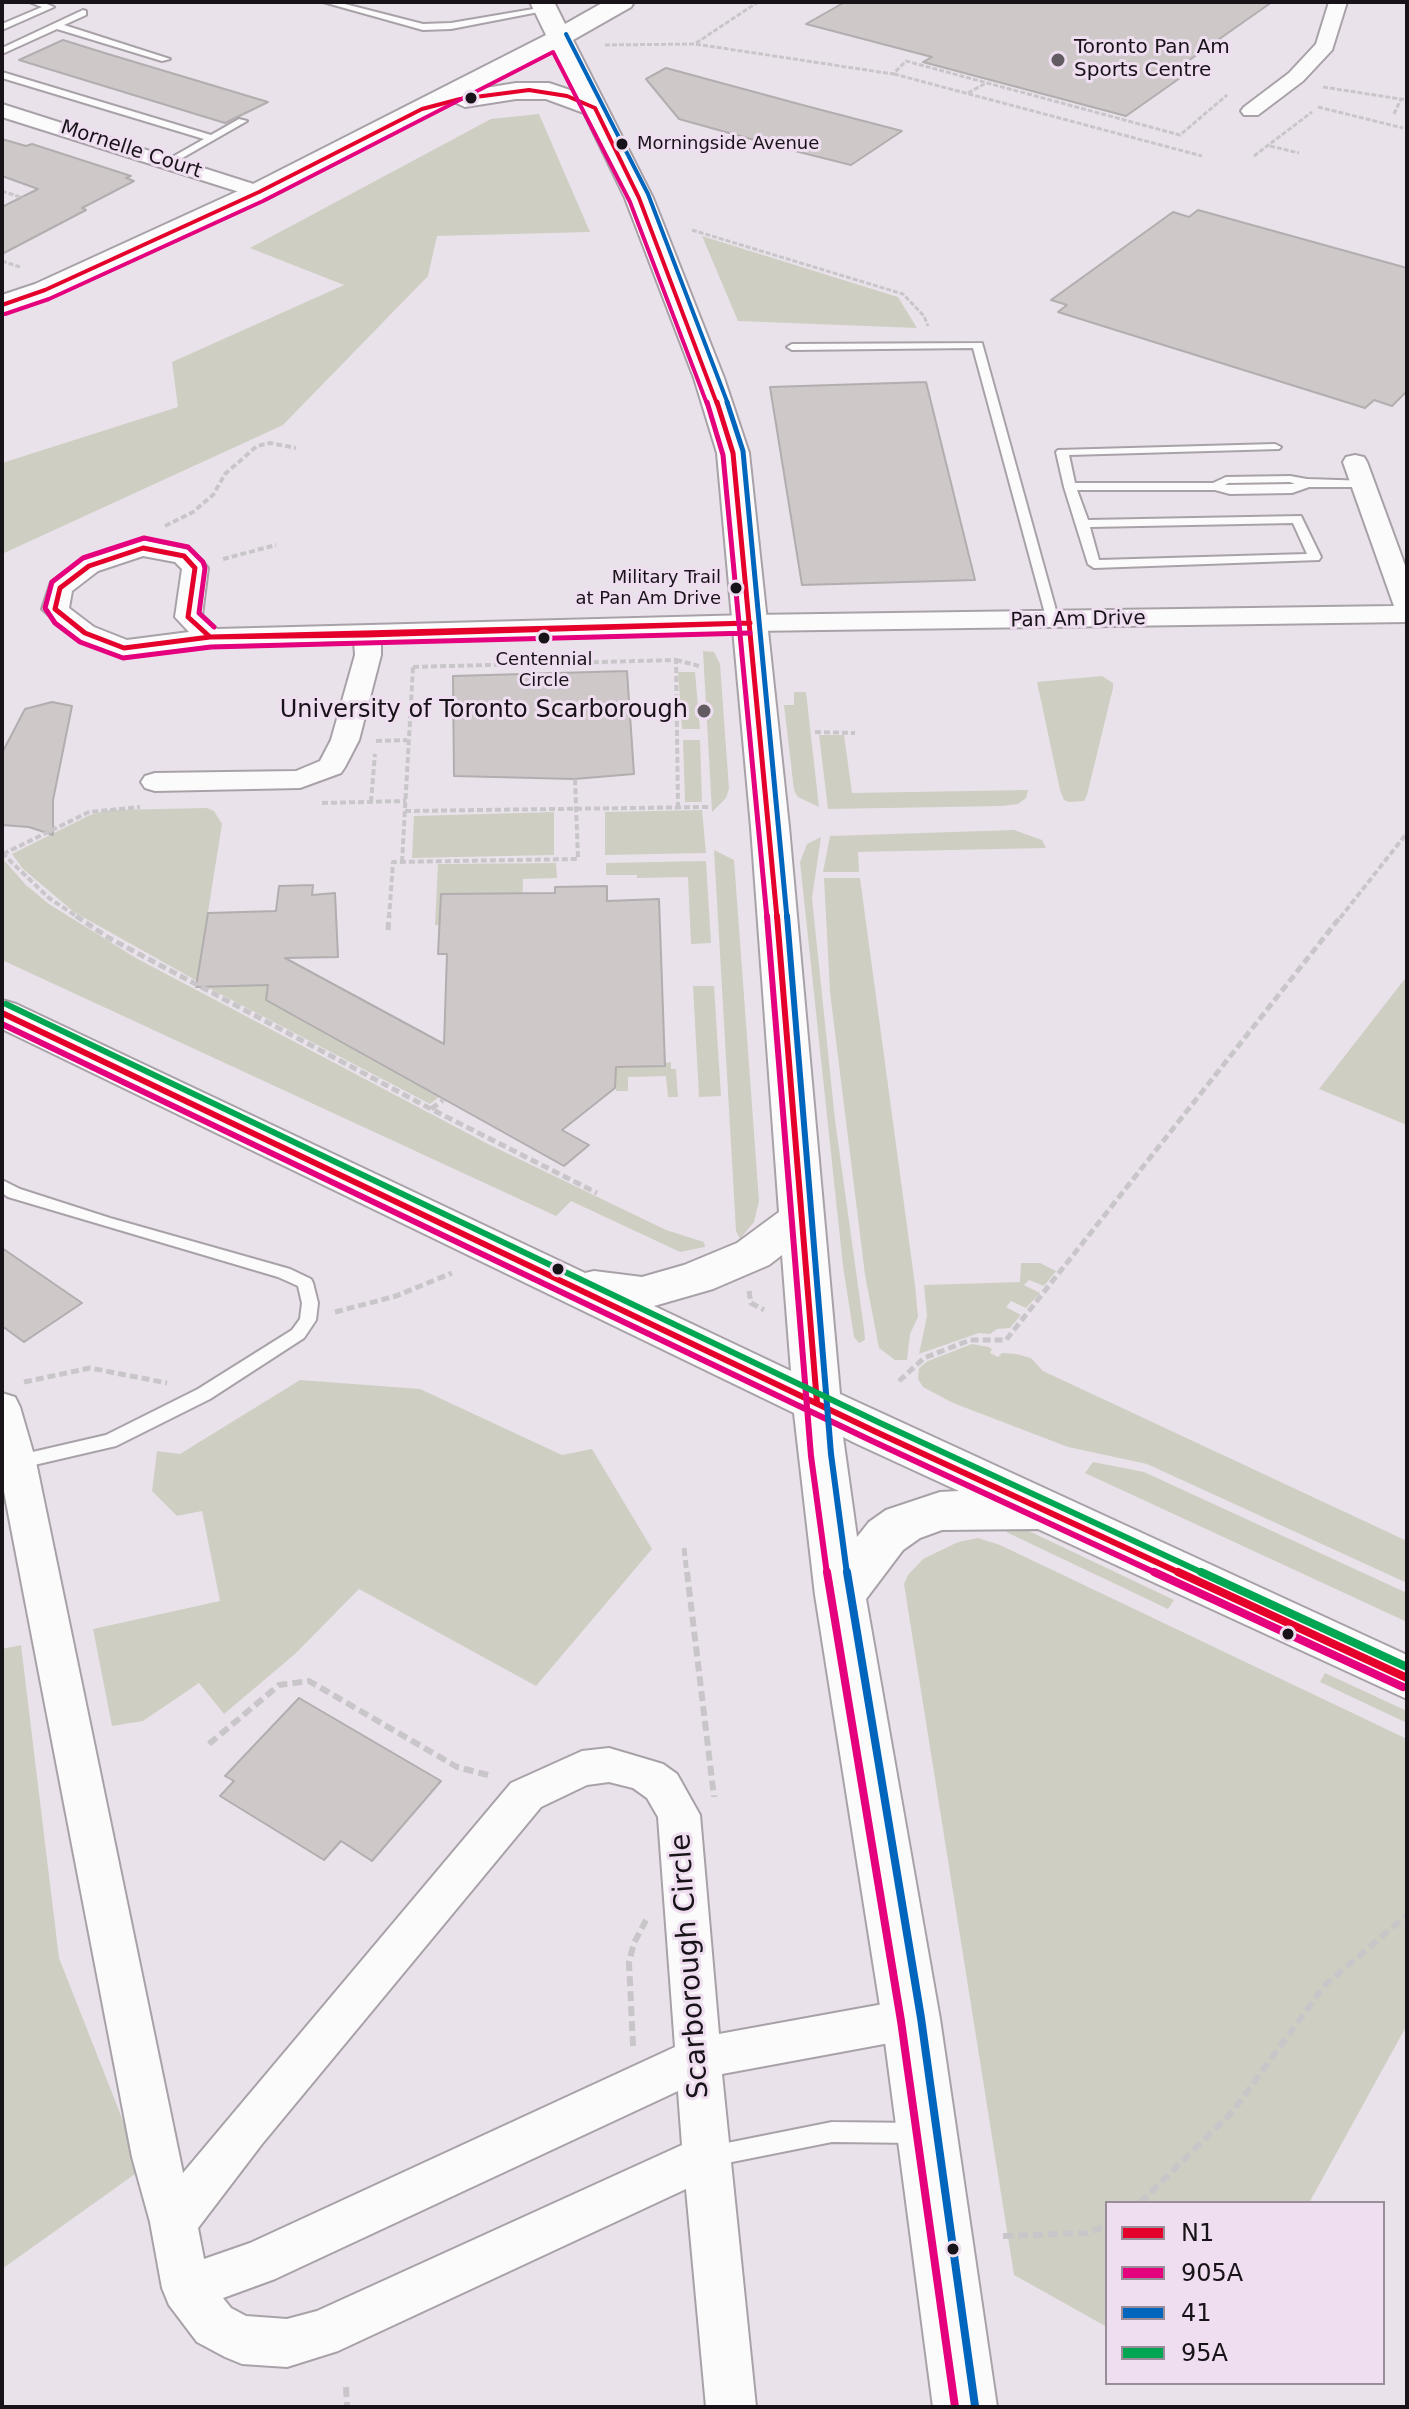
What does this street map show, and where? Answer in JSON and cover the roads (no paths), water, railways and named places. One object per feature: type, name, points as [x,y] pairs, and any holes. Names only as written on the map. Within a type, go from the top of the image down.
[{"type":"street","points":[[2,305],[45,290],[259,192],[557,39],[622,2]]},
{"type":"street","points":[[1251,111],[1296,77],[1325,46],[1338,2]]},
{"type":"street","points":[[543,6],[557,39],[595,108],[661,253],[709,378],[733,453],[803,1217],[821,1455],[840,1595],[911,2019],[965,2407]]},
{"type":"street","points":[[422,109],[460,99],[529,90],[567,96],[595,108]]},
{"type":"street","name":"Mornelle Court","points":[[2,110],[259,192]]},
{"type":"street","points":[[1360,473],[1407,607]]},
{"type":"street","points":[[210,637],[188,617],[195,568],[184,556],[143,548],[115,555],[89,566],[60,588],[55,609],[62,616],[85,633],[124,648],[210,637],[750,623]]},
{"type":"street","name":"Pan Am Drive","points":[[750,623],[1407,614]]},
{"type":"street","points":[[155,782],[300,779],[331,767],[345,740],[368,655],[367,635]]},
{"type":"street","points":[[2,1013],[817,1403],[1407,1678]]},
{"type":"street","points":[[572,1284],[642,1293],[697,1278],[753,1254],[803,1217]]},
{"type":"street","points":[[9,1395],[17,1462],[152,2142],[186,2288],[214,2325],[242,2340],[287,2343],[321,2334],[706,2157]]},
{"type":"street","points":[[840,1595],[886,1536],[922,1516],[967,1508],[1058,1515]]},
{"type":"street","name":"Scarborough Circle","points":[[173,2222],[246,2129],[526,1795],[582,1768],[609,1765],[648,1776],[662,1786],[679,1815],[706,2157],[731,2407]]},
{"type":"street","points":[[186,2288],[258,2263],[698,2058],[911,2019]]},
{"type":"lane","points":[[2,27],[50,7],[33,2]]},
{"type":"lane","points":[[327,2],[423,27],[451,26],[543,6]]},
{"type":"lane","points":[[2,51],[83,13]]},
{"type":"lane","points":[[57,26],[165,59]]},
{"type":"lane","points":[[2,62],[45,42]]},
{"type":"lane","points":[[2,75],[211,138]]},
{"type":"lane","points":[[170,162],[242,121]]},
{"type":"lane","points":[[792,347],[978,345],[1053,621]]},
{"type":"lane","points":[[1083,524],[1297,519],[1315,557],[1094,564],[1062,452],[1275,447]]},
{"type":"lane","points":[[1070,487],[1215,486],[1226,480],[1290,479],[1307,483],[1360,473]]},
{"type":"lane","points":[[2,1185],[14,1193],[105,1222],[284,1273],[305,1283],[310,1303],[308,1320],[298,1334],[204,1394],[110,1441],[17,1462]]},
{"type":"lane","points":[[706,2157],[832,2132],[927,2133]]},
{"type":"place","name":"Toronto Pan Am Sports Centre","points":[[1058,60]]},
{"type":"place","name":"Morningside Avenue","points":[[622,144]]},
{"type":"place","name":"Military Trail at Pan Am Drive","points":[[736,588]]},
{"type":"place","name":"Centennial Circle","points":[[544,638]]},
{"type":"place","name":"University of Toronto Scarborough","points":[[704,711]]}]
